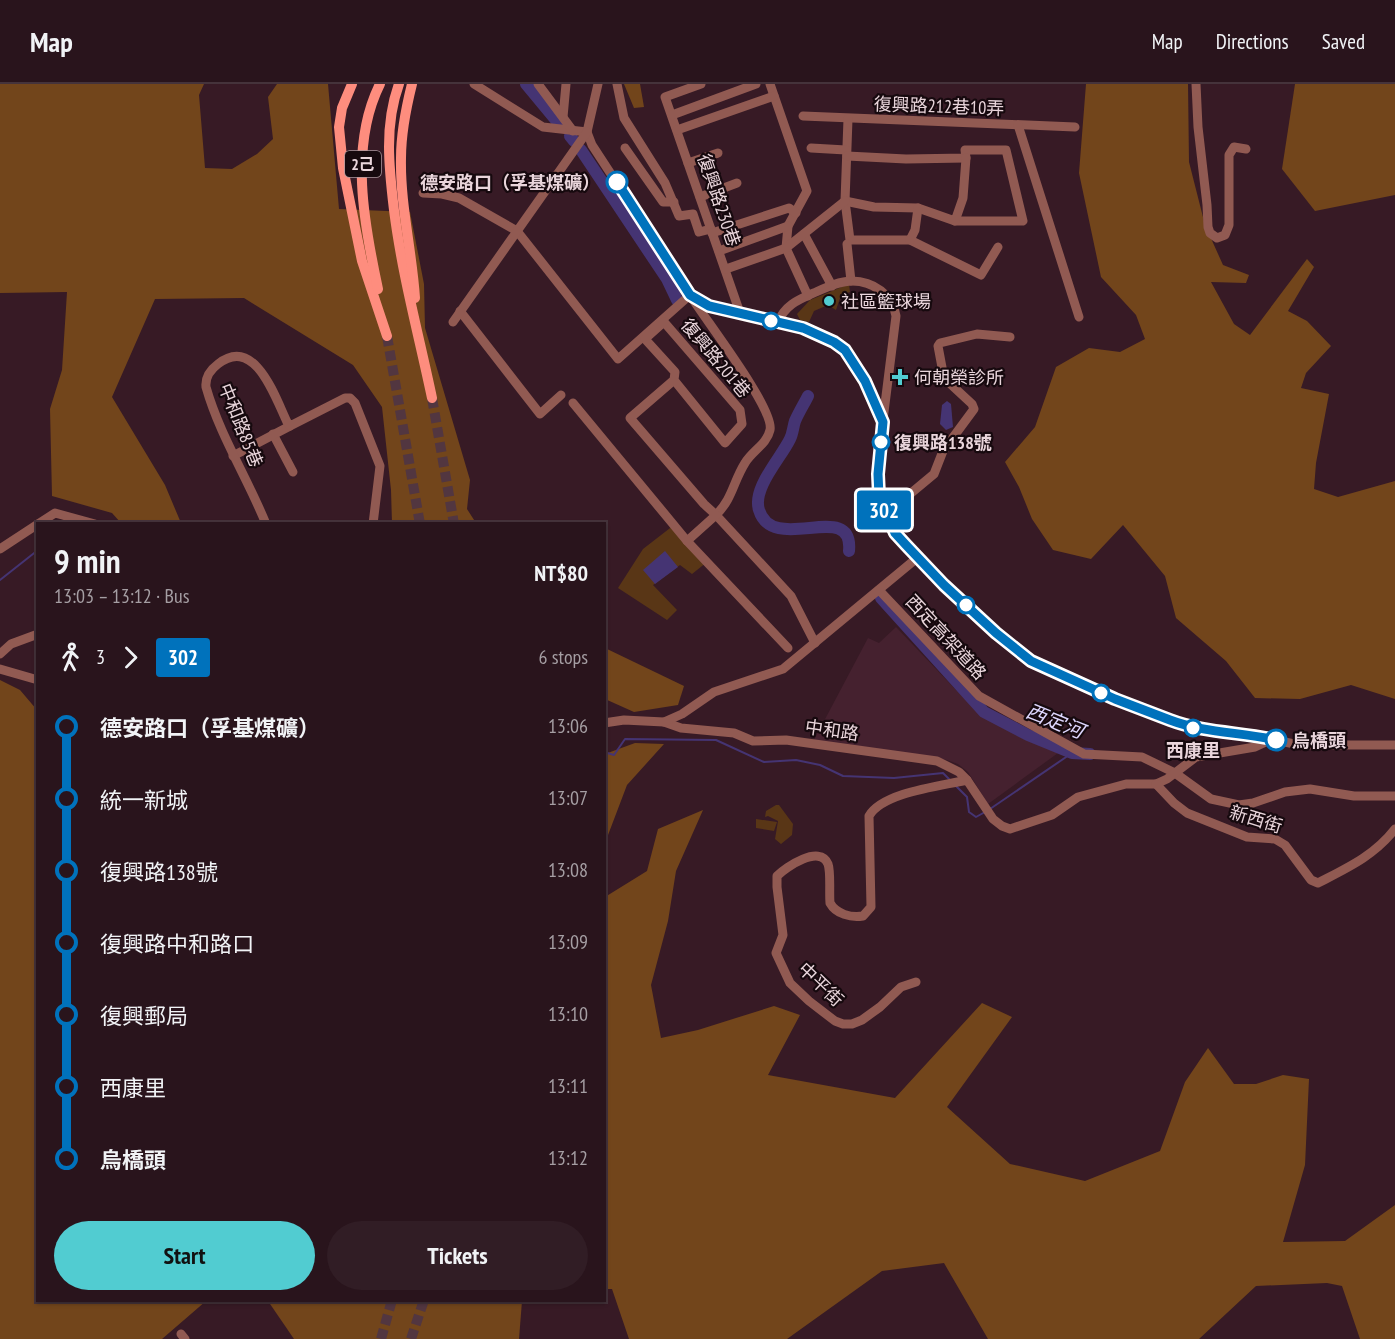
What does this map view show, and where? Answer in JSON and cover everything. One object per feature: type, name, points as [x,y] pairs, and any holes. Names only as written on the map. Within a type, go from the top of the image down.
[{"type":"main road","name":"2己","points":[[352,84],[342,108],[339,127],[343,168],[362,261],[387,336],[369,247],[364,201],[363,150],[366,125],[380,84]]},
{"type":"main road","name":"2己","points":[[399,84],[394,96],[389,127],[388,153],[399,243],[432,398]]},
{"type":"main road","points":[[411,84],[401,158],[417,328]]},
{"type":"street","points":[[474,84],[543,127],[587,132]]},
{"type":"street","points":[[537,84],[573,131]]},
{"type":"street","points":[[563,117],[566,84]]},
{"type":"street","points":[[453,322],[587,132],[598,84]]},
{"type":"street","points":[[617,84],[624,118],[665,183],[679,216],[693,214],[699,232],[711,231],[789,208],[796,213]]},
{"type":"street","name":"復興路230巷","points":[[701,84],[665,98],[740,313]]},
{"type":"street","points":[[672,115],[756,84]]},
{"type":"street","points":[[770,84],[807,192],[788,226],[786,248],[808,296]]},
{"type":"street","points":[[1196,84],[1197,127],[1208,205],[1208,227],[1210,233],[1217,238],[1225,235],[1229,225],[1229,155],[1234,147],[1246,149]]},
{"type":"street","points":[[677,130],[774,96]]},
{"type":"street","name":"復興路212巷10弄","points":[[802,116],[1075,127]]},
{"type":"street","points":[[848,119],[845,201],[850,240],[910,240],[981,275],[998,247]]},
{"type":"street","points":[[1018,125],[1080,316]]},
{"type":"street","name":"復興路201巷","points":[[587,132],[592,145],[703,316],[737,364],[771,423],[768,436],[745,462],[727,505],[687,541]]},
{"type":"street","points":[[625,148],[663,202],[674,202]]},
{"type":"street","points":[[811,148],[906,159],[1006,150],[1023,221],[955,221],[918,208],[874,207],[845,201]]},
{"type":"street","points":[[688,163],[718,153]]},
{"type":"street","points":[[955,221],[963,198],[965,154]]},
{"type":"street","points":[[700,197],[737,183]]},
{"type":"street","points":[[423,193],[459,198],[517,231],[618,359],[690,295],[709,306],[803,328],[834,342],[845,350],[862,376],[883,422]]},
{"type":"street","points":[[726,269],[786,248],[845,201]]},
{"type":"street","points":[[910,240],[915,230],[918,208]]},
{"type":"street","points":[[719,251],[788,226]]},
{"type":"street","points":[[804,234],[832,285]]},
{"type":"street","points":[[847,244],[851,281]]},
{"type":"street","points":[[778,323],[781,314],[788,306],[832,285],[851,281],[871,285],[885,293],[892,301],[895,312],[878,474],[879,496],[885,512],[895,533],[917,558],[996,633],[1043,668],[1189,727],[1299,744],[1395,745]]},
{"type":"street","name":"復興路201巷","points":[[703,316],[709,306]]},
{"type":"street","points":[[460,311],[540,414],[561,395]]},
{"type":"street","name":"復興路201巷","points":[[664,322],[740,410],[742,424],[725,443],[700,414],[674,380],[675,372],[645,339],[664,322]]},
{"type":"street","points":[[885,512],[892,509],[934,474],[943,451],[974,409],[972,404],[944,378],[938,346],[940,343],[977,334],[1010,338]]},
{"type":"street","name":"中和路85巷","points":[[265,522],[211,404],[206,382],[210,371],[223,360],[241,356],[251,361],[261,371],[290,426]]},
{"type":"street","points":[[674,380],[630,417],[704,504],[723,521],[791,596],[815,643]]},
{"type":"street","points":[[233,456],[345,398],[350,398],[355,403],[380,466],[373,522]]},
{"type":"street","points":[[573,403],[687,541],[789,648]]},
{"type":"street","points":[[273,435],[292,472]]},
{"type":"street","points":[[41,522],[55,513],[87,522]]},
{"type":"street","points":[[0,549],[36,525]]},
{"type":"street","name":"中和路","points":[[664,722],[682,714],[714,692],[783,669],[883,594],[917,558]]},
{"type":"street","name":"西定高架道路","points":[[883,594],[979,696],[1084,753],[1142,757],[1176,772],[1211,799],[1239,805],[1253,803],[1285,792],[1310,789],[1354,796],[1395,796]]},
{"type":"street","points":[[0,654],[11,644],[36,635]]},
{"type":"street","points":[[0,669],[36,679]]},
{"type":"street","points":[[681,728],[677,722],[682,714]]},
{"type":"street","name":"中和路","points":[[606,723],[624,720],[664,722],[681,728],[734,733],[753,741],[786,740],[931,760],[950,766],[952,782],[981,801],[1000,825],[1010,829],[1052,815],[1078,797],[1126,784],[1156,784]]},
{"type":"street","points":[[1156,784],[1203,755],[1255,747],[1272,739]]},
{"type":"street","points":[[950,766],[954,772],[952,782]]},
{"type":"street","name":"中平街","points":[[916,982],[901,987],[880,1007],[852,1024],[835,1021],[790,983],[776,953],[783,935],[777,876],[787,866],[801,859],[816,856],[823,858],[828,864],[832,908],[849,916],[863,916],[871,907],[869,816],[872,810],[910,792],[952,782]]},
{"type":"street","name":"新西街","points":[[1156,784],[1187,813],[1247,837],[1275,839],[1285,845],[1311,880],[1318,883],[1362,861],[1395,830]]},
{"type":"shaded area","points":[[0,84],[204,84],[199,95],[205,168],[232,169],[257,154],[273,139],[268,97],[277,84],[328,84],[339,209],[410,212],[424,284],[425,328],[470,480],[467,509],[475,522],[392,522],[382,407],[353,365],[244,298],[155,299],[112,397],[165,485],[181,522],[120,522],[112,513],[52,496],[50,409],[62,370],[67,292],[0,293]]},
{"type":"shaded area","points":[[624,84],[640,84],[644,107],[634,108]]},
{"type":"shaded area","points":[[1086,84],[1188,84],[1189,162],[1205,225],[1223,265],[1249,275],[1246,283],[1211,282],[1234,324],[1250,335],[1307,259],[1314,267],[1288,311],[1307,321],[1331,346],[1306,373],[1301,388],[1329,394],[1316,463],[1314,489],[1338,497],[1395,481],[1395,699],[1351,685],[1300,699],[1255,698],[1226,661],[1176,618],[1165,576],[1123,525],[1091,559],[1053,550],[1032,519],[1019,487],[1005,462],[1035,427],[1056,367],[1089,348],[1120,352],[1145,339],[1136,315],[1101,277],[1079,173]]},
{"type":"shaded area","points":[[1295,84],[1395,84],[1395,195],[1315,211],[1282,169]]},
{"type":"shaded area","points":[[849,284],[850,292],[841,295],[836,310],[828,305],[814,311],[809,322],[800,320],[797,314],[810,300]]},
{"type":"shaded area","points":[[947,401],[951,404],[953,427],[946,430],[940,424],[942,405]]},
{"type":"shaded area","points":[[674,525],[707,562],[692,574],[680,565],[653,585],[677,610],[667,620],[618,588],[643,549]]},
{"type":"shaded area","points":[[665,551],[678,567],[655,584],[643,570]]},
{"type":"shaded area","points":[[896,627],[957,691],[1058,753],[988,804],[968,772],[958,764],[947,760],[814,740],[868,638],[879,643]]},
{"type":"shaded area","points":[[606,648],[684,686],[678,705],[634,712],[606,699]]},
{"type":"shaded area","points":[[0,680],[20,690],[36,709],[36,1302],[205,1302],[162,1339],[0,1339]]},
{"type":"shaded area","points":[[635,743],[664,744],[627,785],[606,840],[606,754]]},
{"type":"shaded area","points":[[779,805],[793,824],[792,835],[781,844],[775,839],[778,821],[768,816],[765,817],[766,811]]},
{"type":"shaded area","points":[[703,810],[676,871],[668,921],[651,985],[661,1038],[698,1030],[774,1006],[800,1015],[768,1075],[895,1098],[982,1003],[1012,1017],[947,1107],[1010,1164],[1085,1181],[1160,1151],[1185,1082],[1208,1048],[1234,1084],[1256,1084],[1283,1075],[1309,1079],[1305,1165],[1283,1242],[1345,1241],[1395,1205],[1395,1339],[1360,1339],[1342,1286],[1327,1283],[1256,1286],[1199,1339],[988,1339],[944,1263],[882,1271],[787,1339],[629,1339],[612,1289],[606,1289],[606,896],[647,871],[658,829]]},
{"type":"shaded area","points":[[756,819],[777,822],[774,831],[756,828]]},
{"type":"shaded area","points":[[269,1302],[522,1302],[519,1339],[294,1339]]},
{"type":"waterway","name":"西定河","points":[[526,84],[560,125]]},
{"type":"waterway","name":"西定河","points":[[570,136],[574,141]]},
{"type":"waterway","name":"西定河","points":[[581,150],[667,279],[677,300]]},
{"type":"waterway","name":"西定河","points":[[808,396],[795,421],[786,447],[763,483],[758,501],[759,510],[767,523],[780,528],[839,529],[847,536],[849,551]]},
{"type":"waterway","points":[[0,580],[36,552]]},
{"type":"waterway","name":"西定河","points":[[881,598],[984,712],[1028,735],[1072,753],[1090,754]]},
{"type":"waterway","points":[[606,753],[614,755],[625,739],[716,740],[764,762],[796,760],[820,765],[843,776],[894,778],[943,773],[951,781]]},
{"type":"waterway","points":[[990,809],[1072,753]]},
{"type":"waterway","points":[[955,785],[967,797],[969,812],[976,817],[985,812]]},
{"type":"tunnel","points":[[387,336],[420,522]]},
{"type":"tunnel","points":[[432,398],[454,522]]},
{"type":"tunnel","points":[[381,1339],[391,1302]]},
{"type":"tunnel","points":[[411,1339],[423,1302]]},
{"type":"bus line","name":"302","points":[[617,182],[690,295],[696,300],[709,306],[803,328],[834,342],[851,357],[883,422],[878,474],[879,496],[886,517],[895,533],[917,558],[996,633],[1043,668],[1115,699],[1189,727],[1276,740]]},
{"type":"place","name":"德安路口（孚基煤礦）","points":[[617,182]]},
{"type":"place","name":"社區籃球場","points":[[829,301]]},
{"type":"place","name":"何朝榮診所","points":[[900,377]]},
{"type":"place","name":"復興路138號","points":[[881,442]]},
{"type":"place","name":"西康里","points":[[1193,728]]},
{"type":"place","name":"烏橋頭","points":[[1276,740]]}]
